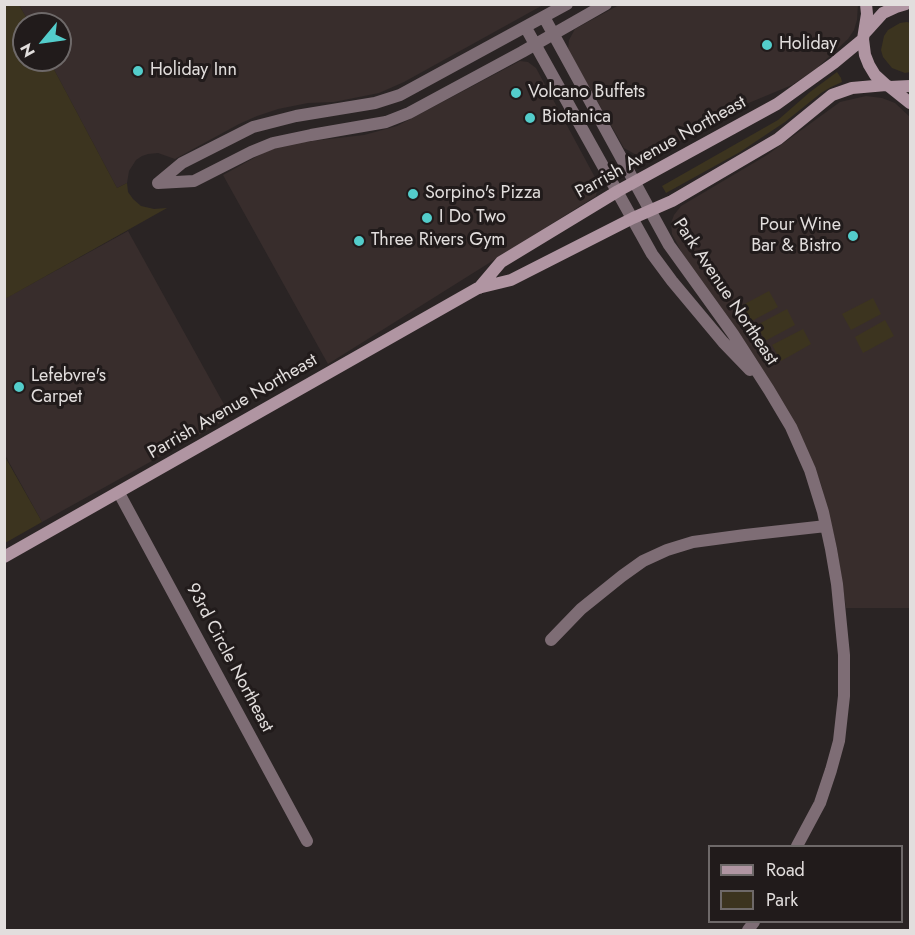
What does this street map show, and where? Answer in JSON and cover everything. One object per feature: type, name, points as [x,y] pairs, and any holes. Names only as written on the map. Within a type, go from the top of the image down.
[{"type":"main road","points":[[866,4],[867,14],[863,37],[865,55],[869,65],[875,75],[910,103]]},
{"type":"main road","name":"Parrish Avenue Northeast","points":[[478,288],[501,262],[635,182],[777,104],[834,63],[863,37],[884,13],[906,4]]},
{"type":"main road","name":"Parrish Avenue Northeast","points":[[4,557],[478,288],[511,280],[633,218],[672,201],[778,139],[832,95],[852,88],[910,86]]},
{"type":"street","points":[[567,4],[400,95],[375,103],[296,116],[253,127],[182,163],[158,183],[194,181],[250,152],[273,143],[386,122],[554,35],[606,4]]},
{"type":"street","name":"Park Avenue Northeast","points":[[544,17],[669,245],[733,334],[769,390],[791,427],[810,470],[826,526],[837,584],[843,634],[844,696],[843,718],[831,770],[820,803],[798,845]]},
{"type":"street","name":"Park Avenue Northeast","points":[[526,28],[652,254],[723,342],[769,390]]},
{"type":"street","name":"93rd Circle Northeast","points":[[119,493],[307,841]]},
{"type":"street","points":[[550,640],[581,609],[622,576],[643,561],[667,550],[693,542],[826,526]]},
{"type":"shaded area","points":[[858,4],[854,30],[848,39],[817,68],[792,85],[739,107],[648,158],[640,157],[624,148],[568,50],[569,40],[575,29],[619,5]]},
{"type":"shaded area","points":[[19,5],[543,5],[404,82],[379,93],[334,102],[308,103],[278,109],[239,124],[175,159],[158,153],[142,156],[136,160],[129,171],[127,183],[117,188],[55,72],[72,72],[72,12],[23,12]]},
{"type":"shaded area","points":[[520,61],[528,62],[536,68],[598,183],[596,196],[328,364],[223,175],[263,153],[286,144],[364,135],[397,126]]},
{"type":"shaded area","points":[[866,96],[882,98],[895,103],[910,117],[910,608],[846,608],[837,548],[821,484],[802,438],[691,270],[672,234],[671,223],[681,206],[767,155],[840,102]]},
{"type":"shaded area","points":[[128,231],[231,417],[42,522],[5,455],[4,299]]},
{"type":"green space","points":[[5,4],[19,5],[23,12],[12,12],[12,72],[55,72],[117,188],[127,183],[128,192],[141,206],[154,209],[167,208],[5,299]]},
{"type":"green space","points":[[907,22],[910,23],[910,72],[905,73],[892,68],[883,57],[881,50],[888,30]]},
{"type":"green space","points":[[837,72],[842,82],[821,93],[785,122],[740,152],[666,193],[662,186],[778,120]]},
{"type":"green space","points":[[769,291],[778,307],[748,323],[739,307]]},
{"type":"green space","points":[[873,298],[881,314],[851,330],[842,314]]},
{"type":"green space","points":[[787,309],[795,325],[765,341],[757,325]]},
{"type":"green space","points":[[885,320],[894,336],[863,353],[855,337]]},
{"type":"green space","points":[[803,329],[811,344],[781,361],[772,345]]},
{"type":"green space","points":[[4,455],[42,522],[5,543],[4,543]]},
{"type":"place","name":"Holiday","points":[[767,45]]},
{"type":"place","name":"Holiday Inn","points":[[138,71]]},
{"type":"place","name":"Volcano Buffets","points":[[516,93]]},
{"type":"place","name":"Biotanica","points":[[530,118]]},
{"type":"place","name":"Sorpino's Pizza","points":[[413,194]]},
{"type":"place","name":"I Do Two","points":[[427,218]]},
{"type":"place","name":"Pour Wine Bar & Bistro","points":[[853,236]]},
{"type":"place","name":"Three Rivers Gym","points":[[359,241]]},
{"type":"place","name":"Lefebvre's Carpet","points":[[19,387]]}]
